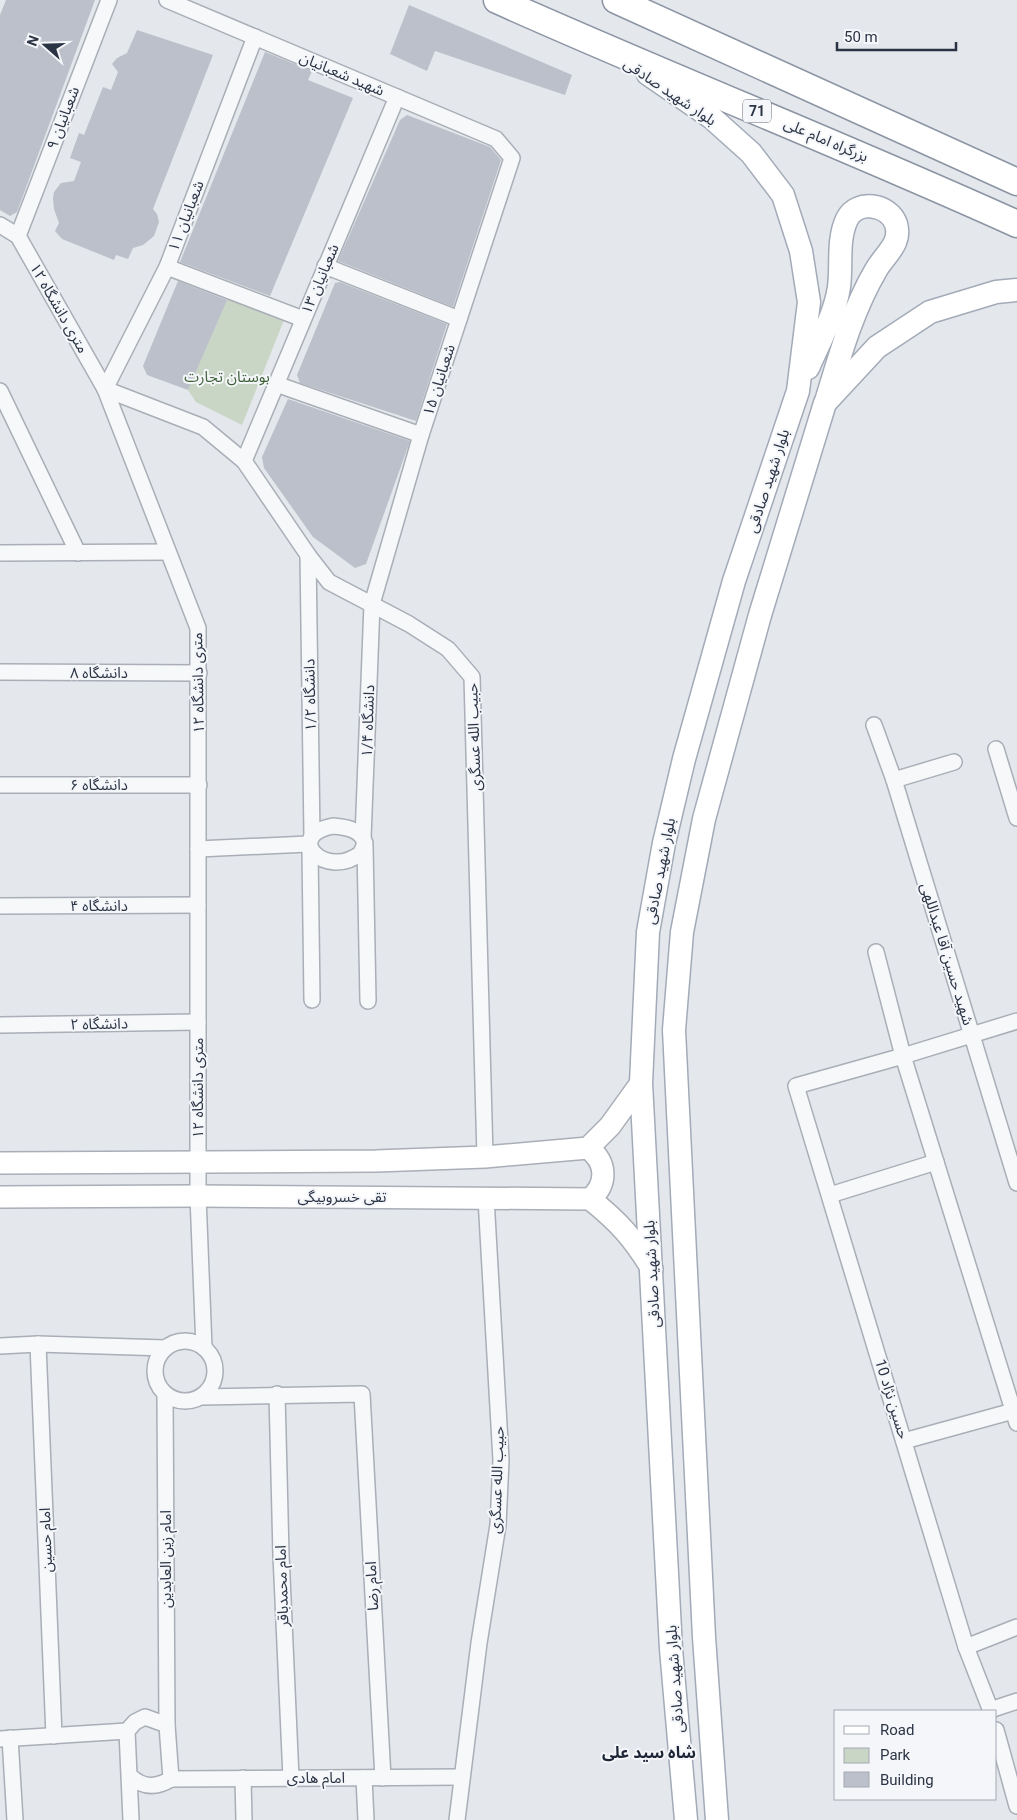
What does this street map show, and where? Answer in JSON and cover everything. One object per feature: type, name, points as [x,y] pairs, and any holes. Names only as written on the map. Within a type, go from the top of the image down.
[{"type":"highway","name":"بزرگراه امام علی","points":[[497,0],[588,41],[915,177],[1017,224]]},
{"type":"highway","points":[[616,0],[1017,182]]},
{"type":"main road","name":"بلوار شهید صادقی","points":[[588,41],[657,79],[712,118],[751,153],[783,195],[801,251],[809,302],[798,392],[734,582],[684,759],[664,843],[648,932],[641,1083],[672,1649],[686,1820]]},
{"type":"main road","points":[[798,392],[832,314],[839,287],[843,229],[849,216],[856,210],[866,206],[886,210],[894,219],[898,231],[894,247],[877,269],[863,296],[843,345],[825,403]]},
{"type":"main road","name":"بلوار شهید صادقی","points":[[717,1820],[704,1637],[674,1030],[682,932],[704,819],[760,615],[825,403],[878,347],[930,312],[996,292],[1017,290]]},
{"type":"main road","points":[[0,1163],[485,1158],[588,1148],[610,1126],[641,1083]]},
{"type":"main road","points":[[588,1148],[599,1158],[604,1173],[600,1188],[590,1199],[632,1237],[652,1269]]},
{"type":"main road","name":"تقی خسروبیگی","points":[[0,1197],[198,1196],[590,1199]]},
{"type":"street","name":"شعبانیان ۹","points":[[18,236],[109,0]]},
{"type":"street","name":"شهید شعبانیان","points":[[167,0],[496,139],[512,158]]},
{"type":"street","name":"شعبانیان ۱۱","points":[[105,388],[167,267],[255,37]]},
{"type":"street","name":"شعبانیان ۱۳","points":[[244,461],[397,97]]},
{"type":"street","name":"شعبانیان ۱۵","points":[[372,604],[421,435],[512,158]]},
{"type":"street","name":"۱۲ متری دانشگاه","points":[[0,225],[18,236],[105,388],[198,628],[198,1196],[204,1348]]},
{"type":"street","points":[[326,266],[459,319]]},
{"type":"street","points":[[167,267],[303,319]]},
{"type":"street","points":[[276,384],[421,435]]},
{"type":"street","name":"حبیب الله عسگری","points":[[105,388],[203,427],[244,461],[308,555],[329,582],[372,604],[448,649],[472,677],[485,1158]]},
{"type":"street","points":[[0,391],[78,553]]},
{"type":"street","points":[[0,553],[168,552]]},
{"type":"street","name":"دانشگاه ۱/۲","points":[[308,555],[312,1000]]},
{"type":"street","name":"دانشگاه ۱/۴","points":[[368,1001],[364,842],[372,604]]},
{"type":"street","name":"دانشگاه ۸","points":[[0,672],[199,673]]},
{"type":"street","name":"شهید حسین آقا عبداللهی","points":[[874,725],[894,780],[1017,1183]]},
{"type":"street","points":[[996,749],[1017,818]]},
{"type":"street","points":[[894,780],[954,762]]},
{"type":"street","name":"دانشگاه ۶","points":[[0,786],[198,785]]},
{"type":"street","points":[[198,849],[310,843],[324,828],[332,826],[352,830],[364,842],[354,858],[344,862],[322,860],[310,843]]},
{"type":"street","name":"دانشگاه ۴","points":[[0,906],[198,906]]},
{"type":"street","points":[[876,952],[904,1056],[936,1162],[1016,1415],[904,1441]]},
{"type":"street","points":[[904,1056],[1017,1021]]},
{"type":"street","name":"دانشگاه ۲","points":[[0,1025],[198,1022]]},
{"type":"street","name":"حسین نژاد 10","points":[[904,1056],[796,1086],[966,1647],[990,1710]]},
{"type":"street","points":[[830,1195],[936,1162]]},
{"type":"street","name":"حبیب الله عسگری","points":[[457,1820],[479,1644],[498,1524],[500,1460],[486,1198]]},
{"type":"street","points":[[0,1346],[38,1344],[165,1348],[181,1341],[193,1342],[204,1348],[214,1364],[213,1382],[201,1397]]},
{"type":"street","name":"امام حسین","points":[[38,1344],[54,1736]]},
{"type":"street","points":[[165,1348],[156,1362],[156,1379],[165,1394],[182,1401],[201,1397],[277,1394]]},
{"type":"street","name":"امام زین العابدین","points":[[165,1394],[168,1724],[171,1778]]},
{"type":"street","name":"امام رضا","points":[[277,1394],[362,1394],[383,1778]]},
{"type":"street","name":"امام محمدباقر","points":[[277,1394],[290,1778]]},
{"type":"street","points":[[966,1647],[1017,1627]]},
{"type":"street","points":[[992,1710],[1017,1700]]},
{"type":"street","points":[[15,1820],[5,1738],[127,1731],[135,1722],[146,1717],[168,1724]]},
{"type":"street","points":[[127,1731],[131,1820]]},
{"type":"street","points":[[997,1734],[1017,1806]]},
{"type":"street","name":"امام هادی","points":[[130,1776],[138,1783],[150,1786],[163,1784],[171,1778],[462,1777]]},
{"type":"street","points":[[243,1778],[244,1820]]},
{"type":"street","points":[[364,1778],[366,1820]]},
{"type":"green space","name":"بوستان تجارت","points":[[227,299],[284,320],[242,425],[196,402],[188,390]]},
{"type":"building","points":[[6,0],[95,0],[17,212],[10,216],[0,210],[0,15]]},
{"type":"building","points":[[409,5],[572,75],[565,95],[435,51],[427,71],[390,54]]},
{"type":"building","points":[[137,30],[213,55],[153,209],[157,214],[159,222],[154,236],[143,245],[133,248],[128,259],[116,255],[114,260],[62,239],[55,231],[59,223],[54,209],[53,198],[54,192],[61,183],[74,181],[81,162],[70,158],[79,133],[84,135],[103,87],[111,90],[118,72],[112,64],[117,58],[127,53]]},
{"type":"building","points":[[265,52],[312,71],[308,80],[353,98],[270,296],[180,262]]},
{"type":"building","points":[[407,115],[490,147],[501,160],[453,307],[338,261],[400,120]]},
{"type":"building","points":[[178,281],[227,300],[188,390],[147,375],[143,366]]},
{"type":"building","points":[[340,282],[447,324],[416,421],[300,383],[297,375],[335,283]]},
{"type":"building","points":[[288,399],[410,441],[366,564],[355,568],[313,537],[264,468],[262,457]]},
{"type":"district","name":"شاه سید علی","points":[[649,1752]]}]
